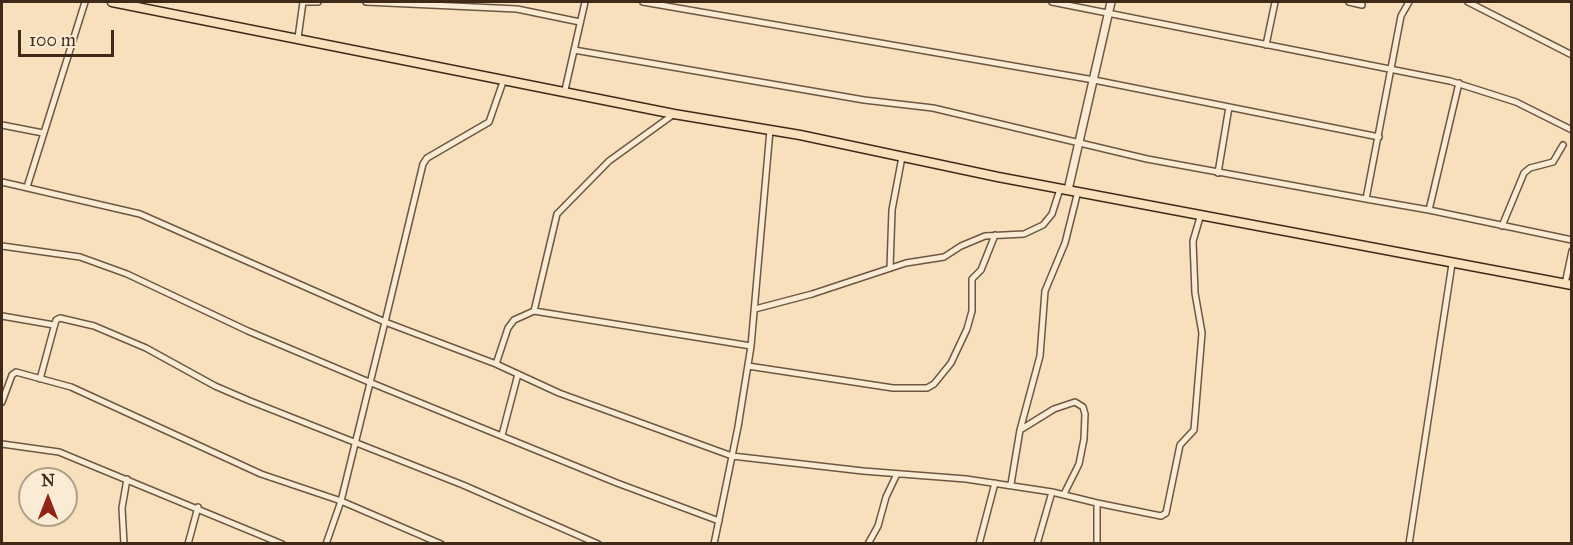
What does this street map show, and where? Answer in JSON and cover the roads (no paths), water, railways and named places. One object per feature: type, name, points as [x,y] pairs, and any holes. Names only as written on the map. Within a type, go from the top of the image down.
[{"type":"main road","points":[[112,2],[565,90],[674,114],[770,130],[1452,264],[1568,284]]},
{"type":"street","points":[[27,187],[85,2]]},
{"type":"street","points":[[298,38],[303,2],[318,2]]},
{"type":"street","points":[[366,2],[517,9],[580,22]]},
{"type":"street","points":[[565,90],[585,2]]},
{"type":"street","points":[[644,2],[1094,80],[1379,137]]},
{"type":"street","points":[[1052,2],[1459,83],[1516,102],[1572,130]]},
{"type":"street","points":[[755,309],[812,294],[890,268],[920,260],[944,257],[969,242],[995,235],[1024,234],[1043,225],[1052,214],[1064,189],[1080,143],[1111,2]]},
{"type":"street","points":[[1266,45],[1275,2]]},
{"type":"street","points":[[1349,2],[1362,5]]},
{"type":"street","points":[[1366,199],[1401,16],[1409,2]]},
{"type":"street","points":[[1468,2],[1572,55]]},
{"type":"street","points":[[574,50],[864,100],[933,108],[1218,173],[1429,210],[1572,240]]},
{"type":"street","points":[[326,543],[341,501],[423,164],[428,158],[489,122],[504,78]]},
{"type":"street","points":[[1429,210],[1459,83]]},
{"type":"street","points":[[1218,173],[1229,107]]},
{"type":"street","points":[[534,311],[557,214],[609,161],[674,114]]},
{"type":"street","points":[[2,125],[43,133]]},
{"type":"street","points":[[714,543],[751,346],[770,130]]},
{"type":"street","points":[[1502,226],[1524,173],[1530,168],[1553,162],[1563,145]]},
{"type":"street","points":[[890,268],[892,210],[902,157]]},
{"type":"street","points":[[2,182],[140,214],[385,322],[496,364],[559,393],[732,456],[1011,484],[1161,516],[1166,513],[1180,445],[1194,430],[1202,333],[1194,293],[1193,241],[1201,214]]},
{"type":"street","points":[[1011,484],[1020,430],[1041,356],[1045,291],[1065,243],[1078,191]]},
{"type":"street","points":[[748,366],[893,388],[927,388],[934,384],[951,363],[967,329],[972,311],[972,279],[981,270],[995,235]]},
{"type":"street","points":[[2,246],[80,257],[127,274],[248,331],[369,382],[617,483],[719,521]]},
{"type":"street","points":[[1568,284],[1572,251]]},
{"type":"street","points":[[1409,543],[1452,264]]},
{"type":"street","points":[[496,364],[508,328],[514,320],[534,311],[751,346]]},
{"type":"street","points":[[2,316],[54,325]]},
{"type":"street","points":[[40,379],[54,325],[60,318],[94,326],[146,348],[232,394],[355,441],[598,543]]},
{"type":"street","points":[[2,402],[16,372],[86,393],[261,474],[341,501],[441,543]]},
{"type":"street","points":[[502,435],[518,374]]},
{"type":"street","points":[[2,382],[9,384]]},
{"type":"street","points":[[1020,430],[1069,403],[1079,403],[1083,407],[1086,420],[1081,457],[1064,494]]},
{"type":"street","points":[[2,444],[59,452],[282,543]]},
{"type":"street","points":[[868,543],[878,526],[886,497],[897,474]]},
{"type":"street","points":[[124,543],[122,508],[127,479]]},
{"type":"street","points":[[979,543],[995,483]]},
{"type":"street","points":[[1038,543],[1052,492]]},
{"type":"street","points":[[1097,503],[1097,543]]},
{"type":"street","points":[[188,543],[198,507]]}]
